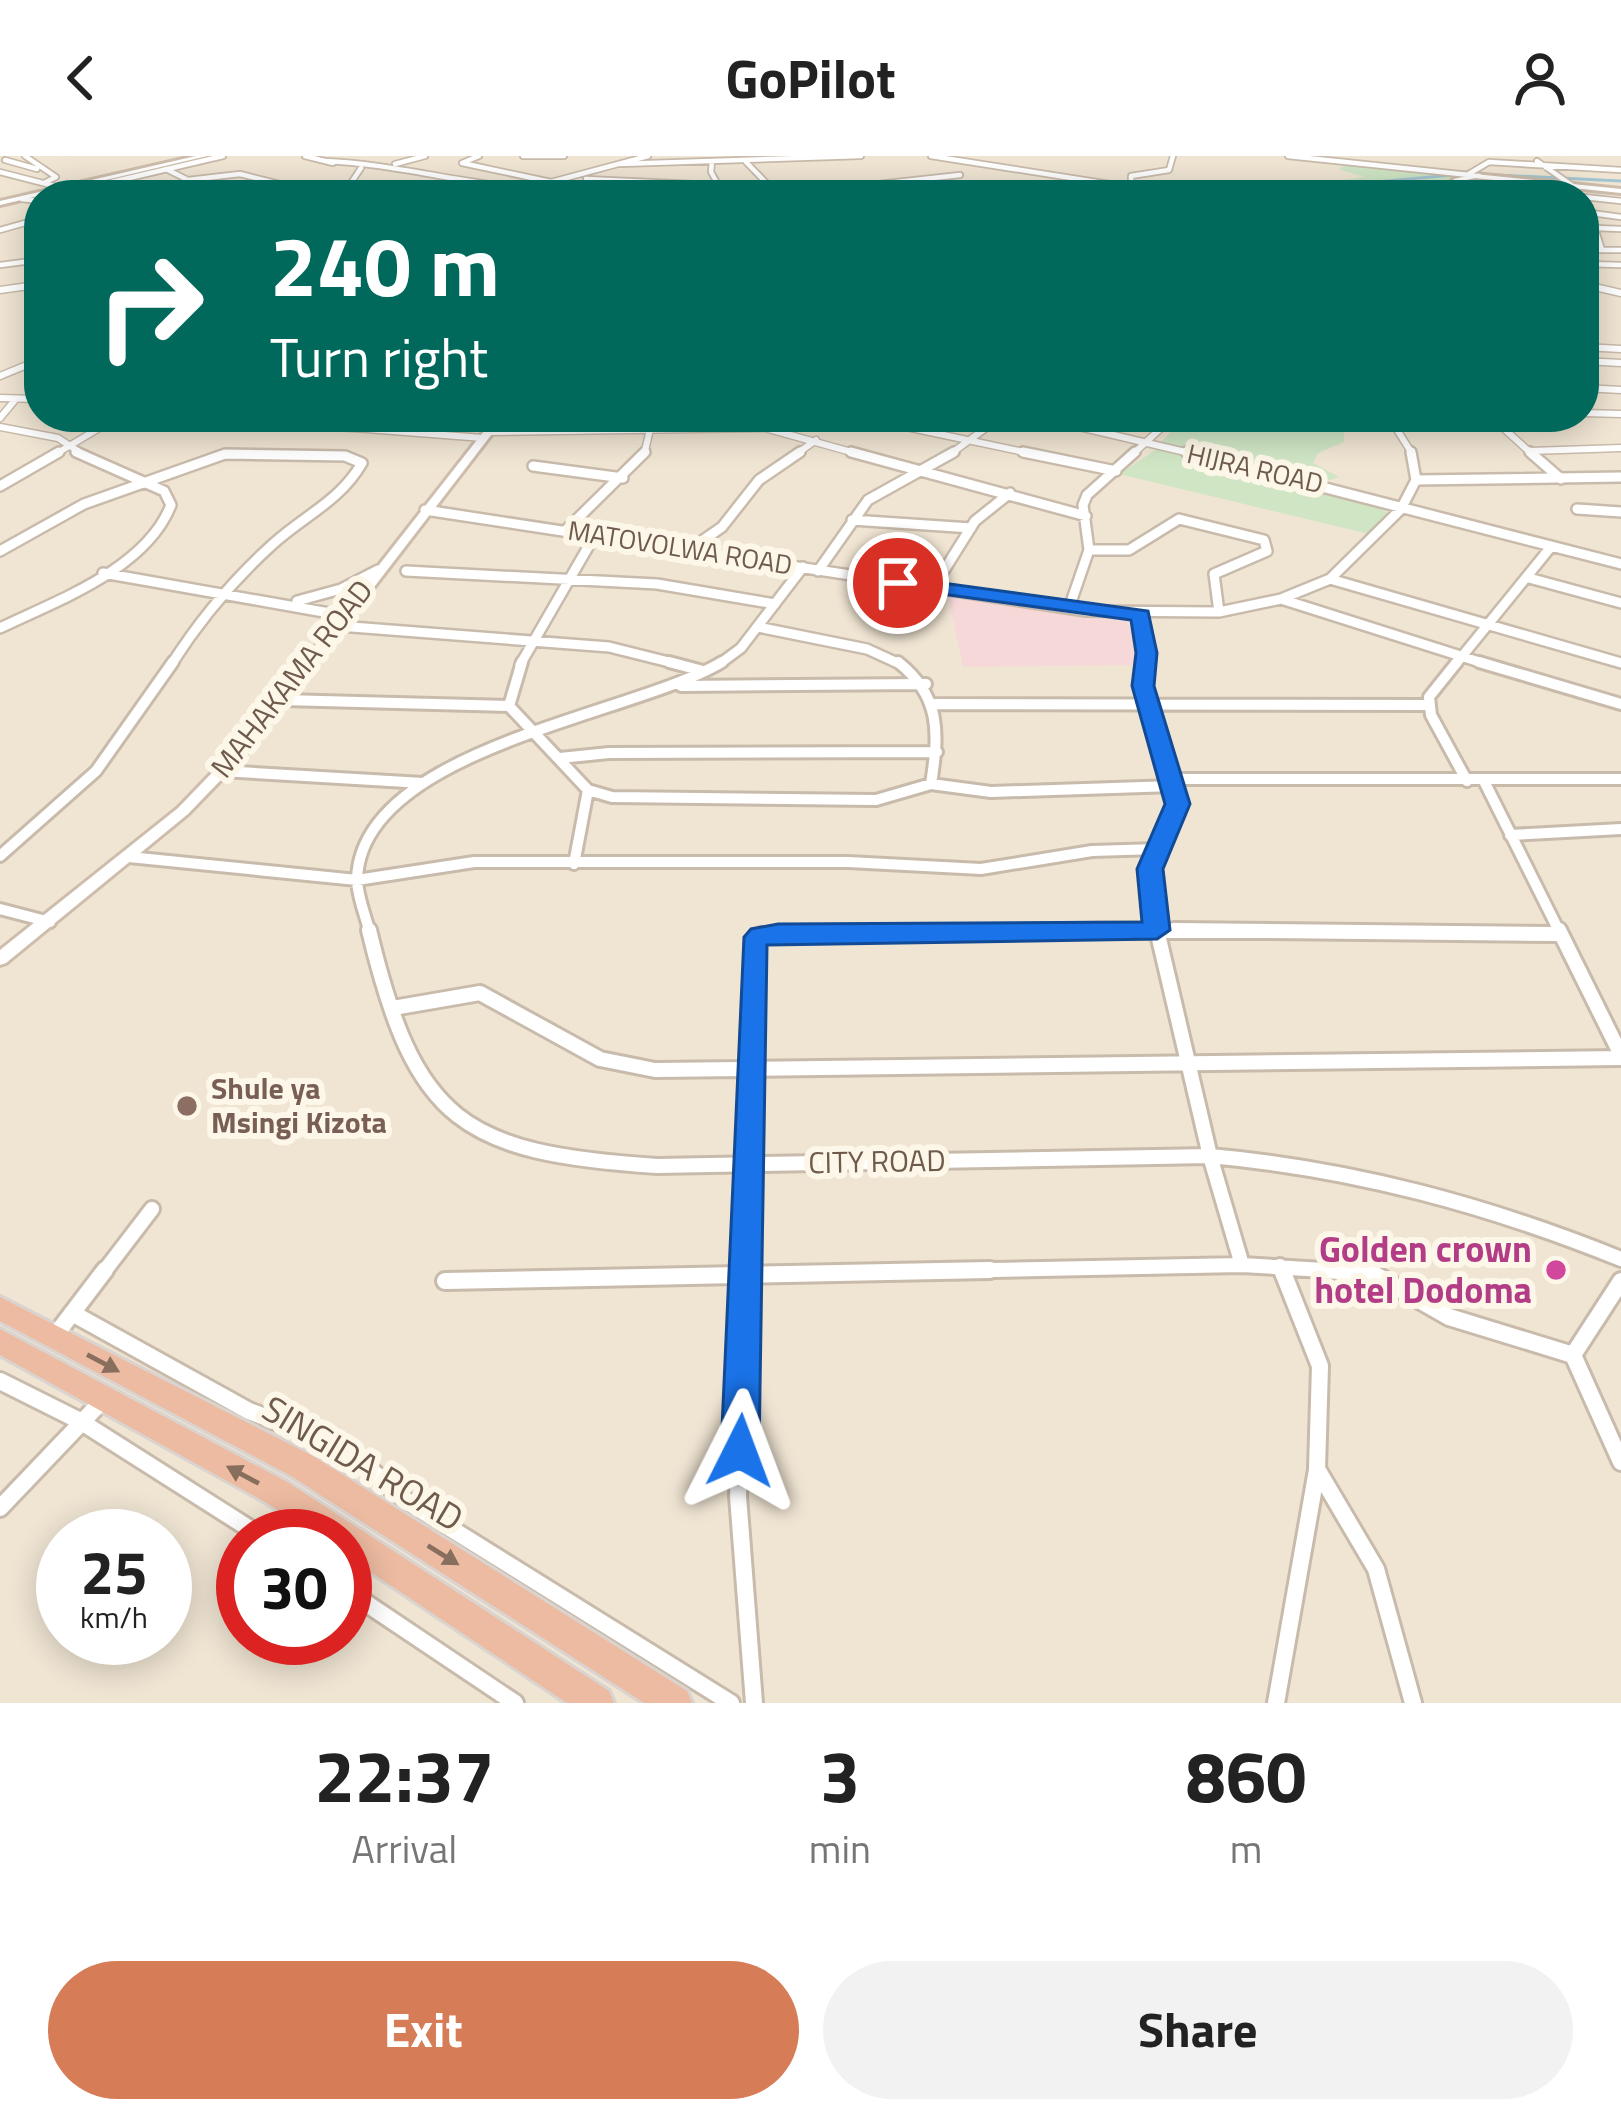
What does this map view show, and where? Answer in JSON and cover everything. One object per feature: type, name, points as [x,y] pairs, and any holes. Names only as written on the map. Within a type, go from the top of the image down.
[{"type":"highway","name":"SINGIDA ROAD","points":[[0,1308],[63,1325],[302,1466],[675,1703]]},
{"type":"highway","points":[[0,1341],[302,1509]]},
{"type":"highway","points":[[372,1555],[597,1703]]},
{"type":"street","points":[[2,160],[22,156],[38,169]]},
{"type":"street","points":[[105,180],[204,156]]},
{"type":"street","points":[[120,180],[223,156]]},
{"type":"street","points":[[305,156],[361,169],[425,156]]},
{"type":"street","points":[[478,156],[462,164],[550,180]]},
{"type":"street","points":[[523,156],[564,156]]},
{"type":"street","points":[[561,180],[648,156]]},
{"type":"street","points":[[734,156],[764,180]]},
{"type":"street","points":[[620,164],[861,156]]},
{"type":"street","points":[[931,156],[1099,180]]},
{"type":"street","points":[[1131,180],[1131,176],[1169,170],[1172,156]]},
{"type":"street","points":[[1288,156],[1491,180]]},
{"type":"street","points":[[1339,165],[1348,156]]},
{"type":"street","points":[[944,180],[1004,157]]},
{"type":"street","points":[[1467,175],[1480,162],[1534,158],[1584,161],[1621,170]]},
{"type":"street","points":[[1534,158],[1565,180]]},
{"type":"street","points":[[2,160],[56,177],[50,180]]},
{"type":"street","points":[[325,161],[391,165],[452,180]]},
{"type":"street","points":[[712,161],[714,180]]},
{"type":"street","points":[[353,180],[361,169]]},
{"type":"street","points":[[168,171],[188,180],[223,172],[257,180]]},
{"type":"street","points":[[917,180],[960,175]]},
{"type":"street","points":[[579,176],[639,180]]},
{"type":"street","points":[[1456,180],[1479,176]]},
{"type":"street","points":[[0,203],[22,199]]},
{"type":"street","points":[[1608,216],[1617,201]]},
{"type":"street","points":[[1599,214],[1621,217]]},
{"type":"street","points":[[1599,241],[1602,250],[1621,250]]},
{"type":"street","points":[[0,398],[24,400]]},
{"type":"street","points":[[0,418],[15,400]]},
{"type":"street","points":[[0,628],[103,573],[170,517],[169,498],[146,479],[58,438],[26,432]]},
{"type":"street","points":[[0,486],[91,432]]},
{"type":"street","points":[[426,432],[556,432]]},
{"type":"street","name":"MAHAKAMA ROAD","points":[[0,959],[129,856],[222,771],[284,700],[488,432]]},
{"type":"street","points":[[566,530],[648,451],[650,432]]},
{"type":"street","points":[[782,432],[1086,516]]},
{"type":"street","points":[[922,432],[1116,471]]},
{"type":"street","points":[[357,880],[357,858],[371,828],[424,783],[460,761],[534,732],[674,686],[741,648],[868,500],[982,432]]},
{"type":"street","name":"HIJRA ROAD","points":[[1099,432],[1265,470],[1621,564]]},
{"type":"street","points":[[1069,608],[1090,550],[1087,495],[1156,432]]},
{"type":"street","points":[[1401,432],[1415,449],[1416,480],[1619,478]]},
{"type":"street","points":[[1508,432],[1561,478]]},
{"type":"street","points":[[689,550],[722,527],[759,481],[816,440]]},
{"type":"street","points":[[1529,451],[1621,448]]},
{"type":"street","points":[[0,551],[84,504],[146,479],[242,451],[345,456],[362,463],[347,489],[274,543],[222,597],[172,656],[122,741],[57,809],[0,856]]},
{"type":"street","points":[[533,466],[622,478]]},
{"type":"street","name":"MATOVOLWA ROAD","points":[[425,510],[1140,615],[1219,612],[1281,599],[1330,579],[1401,509],[1416,480]]},
{"type":"street","points":[[933,587],[971,528],[1010,493]]},
{"type":"street","points":[[1577,509],[1621,516]]},
{"type":"street","points":[[1090,550],[1116,553],[1145,545],[1179,519],[1264,540],[1270,548],[1267,551],[1214,574],[1219,612]]},
{"type":"street","points":[[852,520],[971,528]]},
{"type":"street","points":[[595,535],[509,689],[509,706],[588,790],[637,798],[877,800],[932,784],[977,792],[1173,783],[1621,779]]},
{"type":"street","points":[[1427,705],[1458,656],[1550,548]]},
{"type":"street","points":[[278,602],[316,598],[378,571]]},
{"type":"street","points":[[406,571],[657,584],[775,604]]},
{"type":"street","points":[[103,573],[222,597],[328,611],[339,626],[609,647],[704,671]]},
{"type":"street","points":[[1529,578],[1621,603]]},
{"type":"street","points":[[1330,579],[1621,663]]},
{"type":"street","points":[[1281,599],[1621,704]]},
{"type":"street","points":[[1140,615],[1146,653],[1143,686],[1178,804],[1157,849],[1149,881],[1210,1156],[1242,1265]]},
{"type":"street","points":[[758,626],[903,661],[926,684],[935,704],[937,752],[932,784]]},
{"type":"street","points":[[674,686],[926,684]]},
{"type":"street","points":[[284,700],[509,706]]},
{"type":"street","points":[[935,704],[1427,705]]},
{"type":"street","points":[[1427,705],[1467,781]]},
{"type":"street","points":[[560,758],[609,753],[937,752]]},
{"type":"street","points":[[222,771],[424,783]]},
{"type":"street","points":[[393,1008],[480,993],[618,1065],[749,1068],[1621,1056],[1484,781]]},
{"type":"street","points":[[574,864],[588,790]]},
{"type":"street","points":[[1510,835],[1621,829]]},
{"type":"street","points":[[129,856],[357,880],[462,863],[848,862],[981,869],[1092,850],[1157,849]]},
{"type":"street","name":"CITY ROAD","points":[[357,880],[408,1058],[433,1098],[463,1123],[582,1162],[746,1165],[1210,1156],[1298,1162],[1400,1181],[1543,1226],[1621,1259]]},
{"type":"street","points":[[0,909],[50,922]]},
{"type":"street","points":[[754,1703],[738,1496],[749,1272],[746,1165],[753,943],[761,935],[1157,930],[1558,934]]},
{"type":"street","points":[[152,1209],[63,1325],[249,1411],[344,1448],[405,1500],[731,1703]]},
{"type":"street","points":[[445,1281],[1242,1265],[1372,1273],[1449,1317],[1574,1355],[1621,1462]]},
{"type":"street","points":[[1276,1703],[1317,1469],[1320,1366],[1280,1266]]},
{"type":"street","points":[[1574,1355],[1621,1281]]},
{"type":"street","points":[[0,1382],[80,1421],[219,1509]]},
{"type":"street","points":[[0,1508],[103,1400]]},
{"type":"street","points":[[1317,1469],[1376,1569],[1413,1703]]},
{"type":"street","points":[[372,1606],[514,1703]]},
{"type":"shaded area","points":[[0,156],[1621,156],[1621,1703],[0,1703]]},
{"type":"shaded area","points":[[948,597],[1127,620],[1136,642],[1135,665],[963,667]]},
{"type":"green space","points":[[1346,165],[1455,177],[1342,180],[1365,177],[1338,169]]},
{"type":"green space","points":[[1171,432],[1344,432],[1344,442],[1318,453],[1313,463],[1339,477],[1330,480],[1161,442]]},
{"type":"green space","points":[[1157,449],[1367,500],[1387,513],[1369,534],[1119,474]]},
{"type":"waterway","points":[[1476,174],[1621,181]]},
{"type":"waterway","points":[[1398,180],[1453,175]]},
{"type":"place","name":"Shule ya Msingi Kizota","points":[[187,1106]]},
{"type":"place","name":"Golden crown hotel Dodoma","points":[[1556,1270]]},
{"type":"route","points":[[740,1451],[749,1272],[746,1165],[753,943],[761,935],[778,933],[1157,930],[1150,869],[1178,804],[1143,686],[1146,653],[1140,615],[898,583]]}]
